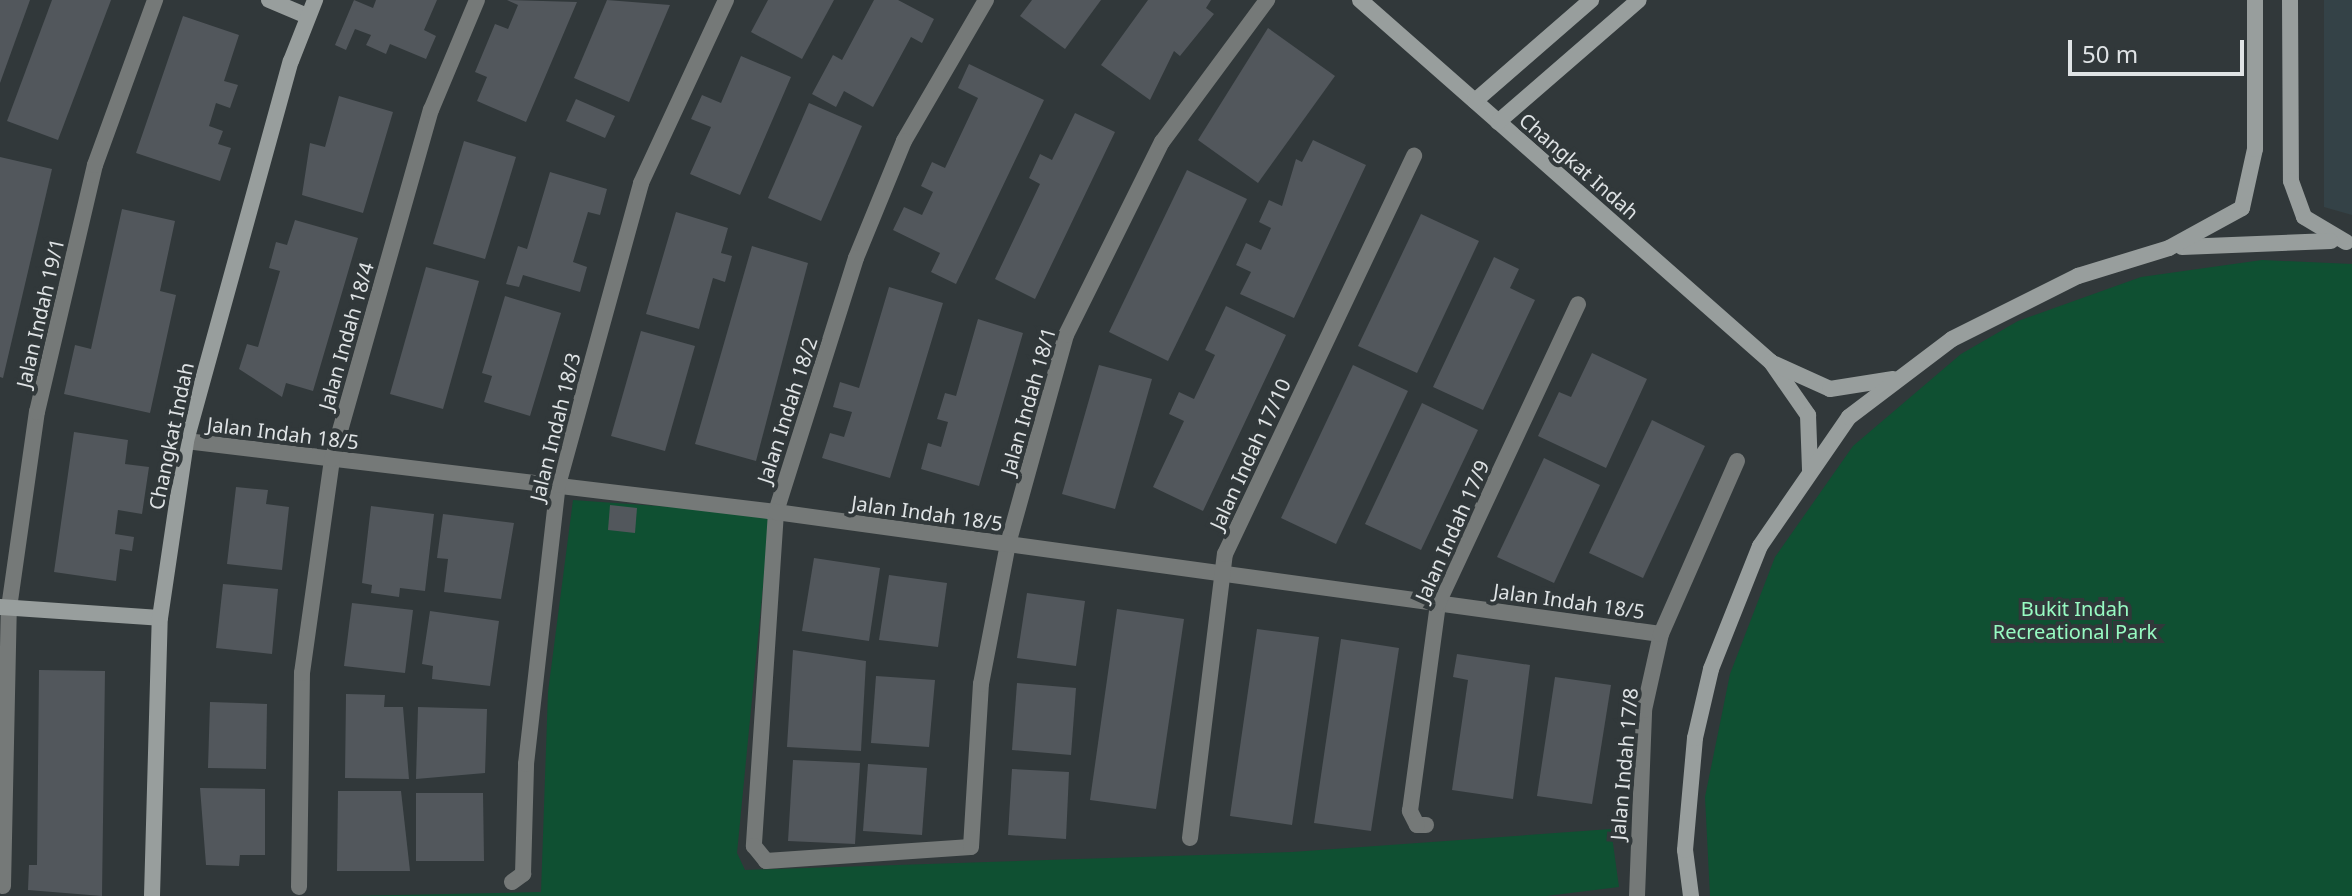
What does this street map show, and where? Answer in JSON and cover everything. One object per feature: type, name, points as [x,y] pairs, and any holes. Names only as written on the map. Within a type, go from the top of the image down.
[{"type":"street","name":"Jalan Indah 19/1","points":[[3,886],[4,607],[37,412],[95,165],[155,0]]},
{"type":"street","points":[[269,0],[307,16]]},
{"type":"street","name":"Changkat Indah","points":[[152,896],[160,618],[186,441],[307,16],[315,0]]},
{"type":"street","name":"Jalan Indah 18/4","points":[[299,887],[302,673],[332,459],[431,110],[477,0]]},
{"type":"street","name":"Jalan Indah 18/3","points":[[512,882],[523,874],[527,750],[558,485],[641,183],[726,0]]},
{"type":"street","name":"Jalan Indah 18/2","points":[[957,853],[766,861],[754,846],[776,512],[856,258],[904,141],[986,0]]},
{"type":"street","name":"Jalan Indah 18/1","points":[[957,853],[967,852],[973,839],[981,684],[1008,544],[1066,335],[1162,142],[1267,0]]},
{"type":"street","name":"Changkat Indah","points":[[1360,0],[1771,362],[1808,415],[1810,470]]},
{"type":"street","points":[[1475,101],[1591,0]]},
{"type":"street","points":[[1498,122],[1639,0]]},
{"type":"street","points":[[1691,896],[1687,798],[1711,669],[1760,546],[1849,417],[1899,377],[2012,305],[2169,248],[2226,222],[2252,188],[2255,0]]},
{"type":"street","points":[[2290,0],[2291,181],[2304,217],[2349,242]]},
{"type":"street","name":"Jalan Indah 17/10","points":[[1190,838],[1225,554],[1414,156]]},
{"type":"street","points":[[2169,248],[2349,242]]},
{"type":"street","name":"Jalan Indah 17/9","points":[[1426,825],[1417,825],[1410,811],[1438,603],[1578,304]]},
{"type":"street","name":"Changkat Indah","points":[[1771,362],[1830,389],[1899,377]]},
{"type":"street","name":"Jalan Indah 18/5","points":[[186,441],[776,512],[1661,634]]},
{"type":"street","name":"Jalan Indah 17/8","points":[[1637,896],[1644,710],[1661,634],[1737,461]]},
{"type":"street","points":[[4,607],[160,618]]},
{"type":"shaded area","points":[[2324,0],[2352,0],[2352,215],[2324,207]]},
{"type":"green space","name":"Bukit Indah Recreational Park","points":[[2262,260],[2352,264],[2352,896],[1710,896],[1705,797],[1730,674],[1775,557],[1853,446],[1961,354],[2018,321],[2141,277]]},
{"type":"green space","points":[[573,500],[770,514],[737,853],[745,870],[1292,852],[1611,829],[1619,887],[1546,896],[345,896],[541,892],[548,692]]},
{"type":"building","points":[[0,0],[30,0],[0,83]]},
{"type":"building","points":[[52,0],[111,0],[58,140],[7,121]]},
{"type":"building","points":[[354,0],[373,8],[376,0],[437,0],[424,30],[436,36],[426,59],[390,44],[386,54],[366,45],[371,35],[355,29],[346,50],[335,45]]},
{"type":"building","points":[[507,0],[577,2],[526,122],[477,101],[487,77],[475,72],[495,24],[508,29],[518,5]]},
{"type":"building","points":[[607,0],[670,5],[629,102],[574,78]]},
{"type":"building","points":[[768,0],[834,0],[802,59],[751,32]]},
{"type":"building","points":[[874,0],[898,0],[934,19],[922,43],[911,37],[873,107],[844,91],[836,107],[812,94],[833,55],[842,60]]},
{"type":"building","points":[[1032,0],[1101,0],[1065,49],[1020,16]]},
{"type":"building","points":[[1148,0],[1211,0],[1206,8],[1214,14],[1180,56],[1174,51],[1150,100],[1101,65]]},
{"type":"building","points":[[183,16],[239,35],[224,81],[238,85],[230,108],[216,103],[209,126],[223,131],[218,144],[231,148],[220,181],[136,153]]},
{"type":"building","points":[[1268,28],[1335,76],[1258,183],[1198,140]]},
{"type":"building","points":[[741,56],[791,77],[740,195],[690,174],[711,127],[691,119],[702,95],[721,103]]},
{"type":"building","points":[[969,64],[1044,100],[956,284],[931,272],[940,253],[893,230],[904,207],[922,215],[933,192],[921,186],[932,162],[945,168],[978,98],[958,88]]},
{"type":"building","points":[[339,96],[393,112],[363,213],[302,195],[310,143],[325,147]]},
{"type":"building","points":[[576,99],[615,116],[605,138],[566,121]]},
{"type":"building","points":[[809,103],[862,126],[821,221],[768,198]]},
{"type":"building","points":[[1075,113],[1115,132],[1035,299],[995,279],[1040,184],[1029,178],[1040,154],[1052,160]]},
{"type":"building","points":[[1313,140],[1366,165],[1294,318],[1240,294],[1251,272],[1236,265],[1246,243],[1261,250],[1271,228],[1259,222],[1269,200],[1282,206],[1296,159],[1302,162]]},
{"type":"building","points":[[464,141],[516,157],[485,259],[433,244]]},
{"type":"building","points":[[0,157],[52,169],[3,378],[0,377]]},
{"type":"building","points":[[1187,170],[1247,199],[1168,361],[1109,332]]},
{"type":"building","points":[[550,172],[607,189],[600,215],[588,212],[573,262],[587,267],[580,292],[523,275],[519,287],[506,284],[518,246],[527,249]]},
{"type":"building","points":[[122,209],[175,221],[160,291],[176,295],[150,413],[64,394],[75,345],[91,349]]},
{"type":"building","points":[[676,212],[728,228],[721,253],[732,256],[725,282],[713,278],[699,329],[646,314]]},
{"type":"building","points":[[1421,214],[1479,241],[1417,373],[1358,346]]},
{"type":"building","points":[[295,220],[358,238],[313,391],[286,383],[282,397],[239,369],[247,344],[258,347],[280,271],[269,268],[276,242],[287,245]]},
{"type":"building","points":[[752,246],[808,263],[756,461],[695,444]]},
{"type":"building","points":[[1494,257],[1519,269],[1510,288],[1535,300],[1483,410],[1433,387]]},
{"type":"building","points":[[426,267],[479,281],[443,409],[390,394]]},
{"type":"building","points":[[889,287],[943,303],[890,478],[822,458],[830,433],[844,437],[852,412],[833,407],[840,382],[859,388]]},
{"type":"building","points":[[505,296],[561,313],[530,416],[484,402],[492,376],[482,373]]},
{"type":"building","points":[[1226,306],[1286,335],[1203,511],[1153,487],[1184,421],[1169,414],[1179,392],[1194,399],[1215,355],[1205,350]]},
{"type":"building","points":[[978,319],[1023,333],[979,486],[921,469],[928,443],[941,447],[948,422],[937,419],[945,393],[956,396]]},
{"type":"building","points":[[641,331],[695,346],[665,451],[611,436]]},
{"type":"building","points":[[1592,353],[1647,379],[1606,468],[1538,436],[1559,392],[1571,397]]},
{"type":"building","points":[[1099,365],[1152,379],[1115,509],[1062,494]]},
{"type":"building","points":[[1353,365],[1408,391],[1336,544],[1281,518]]},
{"type":"building","points":[[1422,403],[1478,430],[1421,550],[1365,524]]},
{"type":"building","points":[[1652,420],[1705,446],[1643,578],[1589,553]]},
{"type":"building","points":[[74,432],[128,440],[125,464],[149,467],[142,514],[118,510],[115,534],[134,537],[132,551],[120,549],[116,581],[54,572]]},
{"type":"building","points":[[1544,458],[1600,485],[1554,583],[1497,557]]},
{"type":"building","points":[[236,487],[268,490],[266,504],[289,507],[282,570],[227,564]]},
{"type":"building","points":[[610,505],[637,508],[635,533],[608,530]]},
{"type":"building","points":[[371,506],[434,514],[425,591],[400,588],[399,597],[371,593],[372,585],[362,583]]},
{"type":"building","points":[[443,514],[514,523],[501,599],[444,592],[448,559],[437,558]]},
{"type":"building","points":[[814,558],[880,568],[869,641],[802,631]]},
{"type":"building","points":[[889,575],[947,583],[938,647],[879,640]]},
{"type":"building","points":[[223,584],[278,589],[272,654],[216,648]]},
{"type":"building","points":[[1027,593],[1085,601],[1076,666],[1017,658]]},
{"type":"building","points":[[352,603],[413,610],[405,673],[344,666]]},
{"type":"building","points":[[1117,609],[1184,619],[1156,809],[1090,800]]},
{"type":"building","points":[[430,611],[499,621],[490,686],[432,679],[433,666],[422,664]]},
{"type":"building","points":[[1257,629],[1319,637],[1292,825],[1230,816]]},
{"type":"building","points":[[1341,639],[1399,648],[1371,831],[1314,823]]},
{"type":"building","points":[[793,650],[866,661],[861,751],[787,747]]},
{"type":"building","points":[[1457,654],[1530,665],[1513,799],[1452,790],[1468,680],[1453,677]]},
{"type":"building","points":[[39,670],[105,671],[102,896],[28,890],[29,865],[37,865]]},
{"type":"building","points":[[876,676],[935,680],[929,747],[871,743]]},
{"type":"building","points":[[1555,677],[1611,685],[1592,804],[1537,796]]},
{"type":"building","points":[[1017,683],[1076,688],[1071,755],[1012,750]]},
{"type":"building","points":[[346,694],[385,695],[384,707],[403,707],[409,779],[345,778]]},
{"type":"building","points":[[210,702],[267,704],[266,769],[208,768]]},
{"type":"building","points":[[418,707],[487,709],[485,773],[416,779]]},
{"type":"building","points":[[793,760],[860,763],[855,844],[788,841]]},
{"type":"building","points":[[868,764],[927,768],[922,835],[863,831]]},
{"type":"building","points":[[1012,769],[1069,772],[1066,839],[1008,835]]},
{"type":"building","points":[[200,788],[265,789],[265,855],[240,855],[239,866],[206,865]]},
{"type":"building","points":[[338,791],[401,791],[410,871],[337,871]]},
{"type":"building","points":[[416,793],[483,793],[484,861],[416,861]]}]
